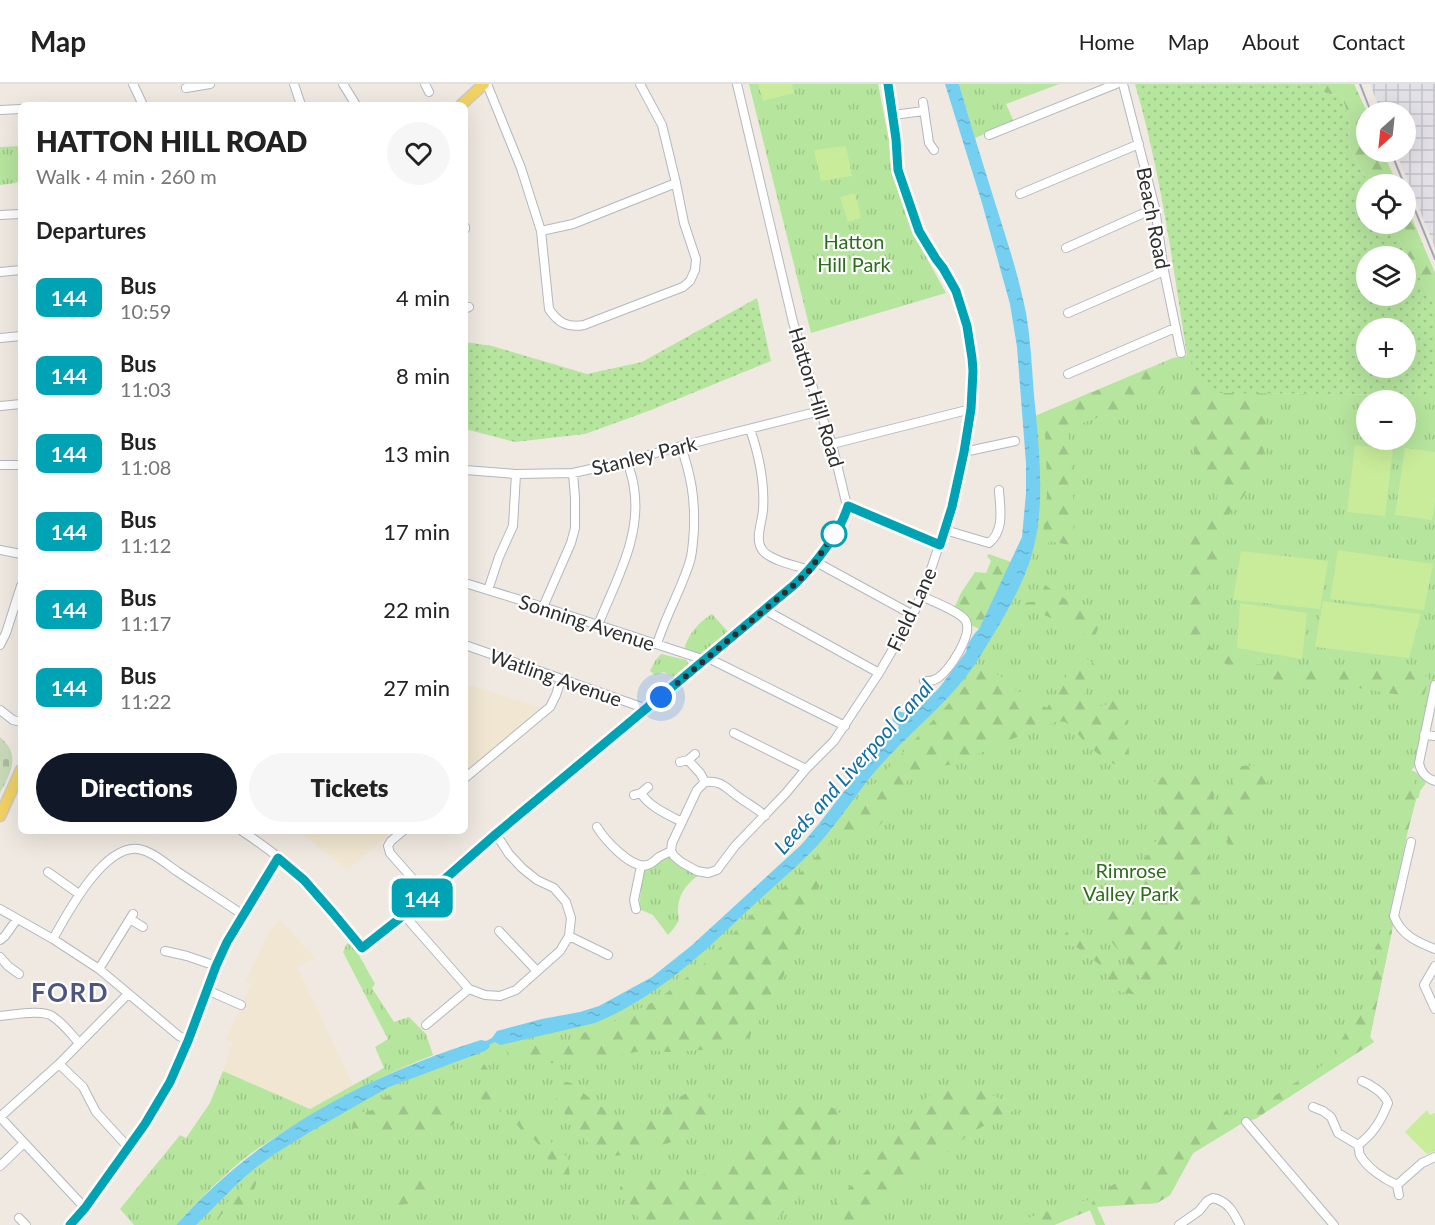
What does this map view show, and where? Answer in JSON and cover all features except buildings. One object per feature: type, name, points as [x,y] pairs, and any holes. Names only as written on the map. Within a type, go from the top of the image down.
[{"type":"main road","points":[[464,102],[485,84]]},
{"type":"main road","points":[[0,816],[18,777]]},
{"type":"street","points":[[133,84],[142,102]]},
{"type":"street","points":[[186,88],[210,84]]},
{"type":"street","points":[[294,84],[300,102]]},
{"type":"street","points":[[343,84],[354,102]]},
{"type":"street","points":[[485,84],[521,168],[541,231],[549,309],[554,318],[574,327],[683,287],[690,281],[695,270],[696,259],[684,223],[662,125],[640,84]]},
{"type":"street","name":"Hatton Hill Road","points":[[737,84],[793,322],[832,444],[848,506]]},
{"type":"street","name":"Field Lane","points":[[671,851],[681,862],[697,871],[708,873],[717,870],[735,846],[834,741],[879,673],[913,615],[952,507],[971,409],[973,371],[967,326],[956,291],[919,231],[909,204],[898,170],[888,84]]},
{"type":"street","points":[[989,135],[1116,84]]},
{"type":"street","name":"Beach Road","points":[[1123,84],[1155,208],[1164,271],[1181,353]]},
{"type":"street","points":[[893,115],[923,106],[929,143],[934,150]]},
{"type":"street","points":[[0,110],[18,109]]},
{"type":"street","points":[[1020,194],[1139,144]]},
{"type":"street","points":[[541,231],[573,224],[676,183]]},
{"type":"street","points":[[1066,248],[1155,208]]},
{"type":"street","points":[[0,216],[18,214]]},
{"type":"street","points":[[0,272],[18,270]]},
{"type":"street","points":[[1068,313],[1164,271]]},
{"type":"street","points":[[1068,374],[1175,328]]},
{"type":"street","points":[[0,338],[18,336]]},
{"type":"street","points":[[0,406],[18,404]]},
{"type":"street","points":[[832,444],[971,409]]},
{"type":"street","name":"Stanley Park","points":[[468,470],[516,474],[573,473],[820,411]]},
{"type":"street","points":[[750,429],[758,456],[763,490],[759,535],[763,551],[774,559],[813,566],[913,615]]},
{"type":"street","points":[[964,452],[1015,441]]},
{"type":"street","points":[[657,644],[691,559],[694,499],[681,446]]},
{"type":"street","points":[[598,625],[620,573],[632,536],[636,510],[634,489],[627,461]]},
{"type":"street","points":[[0,465],[18,465]]},
{"type":"street","points":[[543,607],[571,543],[575,528],[573,473]]},
{"type":"street","points":[[488,590],[513,526],[516,474]]},
{"type":"street","points":[[945,530],[990,543],[999,532],[999,490]]},
{"type":"street","points":[[246,834],[304,880],[362,948],[765,610],[813,566],[838,528],[848,506],[940,545]]},
{"type":"street","points":[[0,550],[18,553]]},
{"type":"street","name":"Sonning Avenue","points":[[468,584],[706,659],[845,726]]},
{"type":"street","points":[[0,645],[18,594]]},
{"type":"street","points":[[921,596],[958,614],[965,619],[967,628],[965,641],[947,669],[939,677],[931,681],[924,681]]},
{"type":"street","points":[[765,610],[879,673]]},
{"type":"street","name":"Watling Avenue","points":[[468,646],[646,709]]},
{"type":"street","points":[[468,775],[550,707],[561,679]]},
{"type":"street","points":[[1432,780],[1421,771],[1419,764],[1435,685]]},
{"type":"street","points":[[0,710],[18,721]]},
{"type":"street","points":[[734,733],[806,769]]},
{"type":"street","points":[[1424,735],[1435,736]]},
{"type":"street","points":[[687,759],[705,782]]},
{"type":"street","points":[[597,827],[620,853],[640,866],[650,865],[660,856],[671,851],[672,843],[697,790],[705,782],[714,781],[723,784],[765,816]]},
{"type":"street","points":[[648,787],[638,794],[682,822]]},
{"type":"street","points":[[399,834],[388,846],[390,853],[426,894]]},
{"type":"street","points":[[404,915],[469,989],[485,995],[500,996],[516,990],[560,951],[569,936],[571,918],[566,902],[554,888],[537,880],[522,868],[509,854],[496,834]]},
{"type":"street","points":[[1411,842],[1394,916],[1397,925],[1415,941],[1435,949]]},
{"type":"street","points":[[52,939],[79,894],[110,860],[120,853],[138,849],[156,857],[243,915]]},
{"type":"street","points":[[70,1225],[85,1208],[145,1124],[170,1082],[227,942],[278,858]]},
{"type":"street","points":[[636,909],[634,900],[640,866]]},
{"type":"street","points":[[48,872],[79,894]]},
{"type":"street","points":[[0,909],[99,969],[188,1041]]},
{"type":"street","points":[[99,969],[131,916],[143,927]]},
{"type":"street","points":[[0,940],[17,919]]},
{"type":"street","points":[[499,931],[537,971]]},
{"type":"street","points":[[569,936],[608,956]]},
{"type":"street","points":[[165,951],[216,966]]},
{"type":"street","points":[[0,957],[20,974]]},
{"type":"street","points":[[1435,966],[1424,985],[1435,1009]]},
{"type":"street","points":[[426,1025],[469,989]]},
{"type":"street","points":[[207,990],[241,1005]]},
{"type":"street","points":[[85,1208],[0,1117],[59,1064],[128,994]]},
{"type":"street","points":[[0,1016],[34,1013],[51,1015],[79,1043]]},
{"type":"street","points":[[59,1064],[83,1087],[96,1112],[128,1147]]},
{"type":"street","points":[[1358,1145],[1369,1137],[1382,1119],[1388,1103],[1371,1085],[1362,1081]]},
{"type":"street","points":[[1313,1107],[1331,1117],[1338,1133],[1358,1145],[1360,1155],[1373,1170],[1397,1185]]},
{"type":"street","points":[[1246,1122],[1331,1224]]},
{"type":"street","points":[[0,1166],[24,1143]]},
{"type":"street","points":[[1397,1185],[1422,1163],[1435,1157]]},
{"type":"street","points":[[1397,1185],[1399,1195]]},
{"type":"street","points":[[1179,1225],[1214,1198],[1218,1198],[1227,1205],[1240,1225]]},
{"type":"shaded area","points":[[1370,84],[1435,84],[1435,248],[1416,201],[1416,174],[1405,174],[1400,162],[1416,162],[1416,102],[1377,102]]},
{"type":"shaded area","points":[[468,685],[542,708],[468,770]]},
{"type":"shaded area","points":[[302,834],[390,834],[348,870]]},
{"type":"shaded area","points":[[280,920],[315,958],[297,967],[353,1085],[310,1109],[223,1071],[233,1042],[226,1040],[251,984],[246,981],[270,931]]},
{"type":"green space","name":"Hatton Hill Park","points":[[749,84],[878,84],[898,186],[914,235],[946,293],[811,333]]},
{"type":"green space","points":[[758,84],[792,84],[794,93],[763,101]]},
{"type":"green space","points":[[959,84],[1059,84],[1006,104],[1014,122],[975,138]]},
{"type":"green space","points":[[1135,84],[1319,84],[1324,92],[1342,97],[1350,122],[1348,137],[1350,150],[1363,174],[1356,174],[1356,234],[1395,234],[1402,246],[1356,246],[1356,306],[1416,306],[1416,271],[1435,306],[1435,397],[1416,395],[1416,390],[1356,390],[1356,394],[1220,393],[1206,381],[1187,356],[1166,219]]},
{"type":"green space","points":[[1319,84],[1354,84],[1362,102],[1356,102],[1356,161],[1350,150],[1348,137],[1350,122],[1342,97],[1326,93]]},
{"type":"green space","points":[[18,146],[18,182],[0,185],[0,147]]},
{"type":"green space","points":[[846,146],[852,176],[821,181],[814,150]]},
{"type":"green space","points":[[1357,162],[1387,162],[1393,174],[1363,174]]},
{"type":"green space","points":[[855,193],[861,218],[848,222],[840,197]]},
{"type":"green space","points":[[1416,228],[1435,273],[1435,306],[1416,271],[1416,246],[1402,246],[1395,234],[1416,234]]},
{"type":"green space","points":[[757,298],[771,361],[585,434],[515,442],[468,430],[468,342],[492,346],[587,374],[642,362]]},
{"type":"green space","name":"Rimrose Valley Park","points":[[1189,355],[1197,371],[1220,393],[1356,394],[1356,450],[1416,450],[1416,395],[1435,396],[1435,685],[1419,763],[1411,770],[1426,783],[1416,799],[1407,834],[1392,931],[1370,1037],[1374,1042],[1255,1119],[1239,1125],[1193,1153],[1170,1195],[1157,1203],[1097,1207],[1105,1225],[1096,1225],[1090,1210],[1054,1225],[186,1225],[238,1174],[342,1106],[495,1040],[543,1027],[641,992],[792,862],[958,676],[1026,549],[1030,418],[1173,358]]},
{"type":"green space","points":[[1158,365],[1164,368],[1165,386],[1154,397],[1077,425],[1068,433],[1075,521],[1069,545],[1049,541],[1046,550],[1041,552],[1047,495],[1043,413]]},
{"type":"green space","points":[[1189,366],[1194,366],[1220,393],[1270,393],[1263,457],[1257,474],[1241,500],[1213,538],[1218,538],[1221,554],[1204,600],[1204,644],[1248,666],[1244,672],[1201,653],[1191,639],[1181,574],[1186,564],[1188,546],[1192,536],[1225,481],[1216,476],[1199,479],[1195,473]]},
{"type":"green space","points":[[1355,445],[1356,450],[1393,450],[1385,516],[1347,512]]},
{"type":"green space","points":[[1405,450],[1435,452],[1435,501],[1432,520],[1395,515]]},
{"type":"green space","points":[[1338,550],[1433,564],[1424,610],[1330,599]]},
{"type":"green space","points":[[1241,551],[1328,561],[1320,609],[1233,600]]},
{"type":"green space","points":[[989,554],[1011,562],[979,629],[951,615],[961,593],[975,572],[986,573],[991,561],[987,556]]},
{"type":"green space","points":[[1045,585],[1100,623],[1094,639],[1020,603],[1039,599]]},
{"type":"green space","points":[[1323,601],[1421,614],[1409,658],[1315,647]]},
{"type":"green space","points":[[1240,603],[1307,613],[1302,659],[1237,648]]},
{"type":"green space","points":[[712,614],[729,633],[704,656],[684,649],[695,629]]},
{"type":"green space","points":[[661,654],[686,660],[690,666],[676,678],[664,672],[655,675],[650,671]]},
{"type":"green space","points":[[1080,654],[1096,666],[1085,689],[1087,705],[1103,706],[1125,697],[1129,755],[1123,763],[1116,765],[1106,760],[1087,745],[1072,727],[1065,722],[1058,721],[960,762],[915,773],[905,783],[910,794],[900,801],[874,832],[846,840],[836,835],[880,777],[983,667],[1011,682],[1016,690],[1047,708]]},
{"type":"green space","points":[[1251,664],[1426,670],[1425,676],[1429,678],[1423,699],[1346,686],[1290,683],[1252,675]]},
{"type":"green space","points":[[0,737],[10,749],[12,760],[6,783],[0,793]]},
{"type":"green space","points":[[1270,763],[1271,775],[1240,826],[1238,851],[1229,847],[1222,810],[1239,766]]},
{"type":"green space","points":[[1212,771],[1215,776],[1208,872],[1195,917],[1177,950],[1157,978],[1149,982],[1140,978],[1093,915],[1102,901],[1136,870],[1154,845],[1162,819],[1154,794],[1156,778]]},
{"type":"green space","points":[[1411,771],[1419,797],[1416,799],[1407,834],[1401,837],[1399,820],[1401,794]]},
{"type":"green space","points":[[830,843],[831,855],[827,877],[815,892],[779,988],[749,1037],[735,1046],[668,1052],[647,1050],[578,1062],[551,1063],[512,1058],[506,1050],[541,1040],[562,1050],[574,1036],[605,1026],[657,1000],[702,966],[749,917],[801,872]]},
{"type":"green space","points":[[670,855],[700,874],[689,883],[682,894],[678,906],[679,920],[668,935],[653,915],[639,909],[643,869]]},
{"type":"green space","points":[[1388,924],[1392,931],[1370,1037],[1374,1042],[1255,1119],[1249,1112],[1334,1058],[1351,1023],[1365,1009],[1369,976],[1378,961],[1375,948]]},
{"type":"green space","points":[[1077,926],[1135,995],[1111,989],[1108,971],[1078,948],[1070,945],[1063,946],[1061,943],[1065,934]]},
{"type":"green space","points":[[347,943],[355,948],[375,984],[372,988],[394,1022],[409,1017],[426,1034],[433,1055],[357,1090],[268,1142],[224,1176],[176,1225],[134,1225],[120,1209],[180,1135],[186,1138],[210,1103],[223,1071],[310,1109],[384,1068],[375,1047],[388,1039],[343,952]]},
{"type":"green space","points":[[477,1060],[483,1062],[488,1070],[485,1076],[472,1073],[455,1080],[454,1085],[444,1079],[441,1074],[445,1071],[450,1073]]},
{"type":"green space","points":[[567,1082],[609,1112],[629,1120],[642,1121],[654,1118],[679,1097],[691,1092],[698,1092],[712,1100],[712,1108],[708,1116],[669,1143],[616,1156],[591,1146],[556,1102],[557,1086]]},
{"type":"green space","points":[[952,1083],[980,1090],[1020,1107],[972,1132],[851,1225],[819,1225],[840,1197],[874,1162],[908,1116],[929,1096]]},
{"type":"green space","points":[[494,1086],[497,1092],[503,1093],[500,1103],[501,1112],[467,1095]]},
{"type":"green space","points":[[396,1092],[406,1106],[446,1100],[457,1122],[432,1136],[352,1128],[354,1114],[374,1110],[380,1099]]},
{"type":"green space","points":[[809,1101],[823,1103],[839,1112],[843,1116],[843,1130],[828,1160],[799,1197],[771,1225],[640,1225],[637,1215],[620,1191],[620,1187],[627,1181],[634,1179],[682,1180],[705,1174],[730,1162],[780,1119]]},
{"type":"green space","points":[[1217,1109],[1227,1112],[1239,1125],[1193,1153],[1170,1195],[1157,1203],[1103,1206],[1097,1195],[1116,1183],[1139,1176],[1161,1158],[1178,1134],[1210,1110]]},
{"type":"green space","points":[[1427,1110],[1430,1115],[1435,1113],[1435,1151],[1427,1154],[1405,1132]]},
{"type":"green space","points":[[521,1113],[543,1118],[552,1144],[567,1157],[570,1176],[557,1186],[550,1163],[543,1150],[513,1120]]},
{"type":"green space","points":[[259,1172],[251,1197],[246,1203],[225,1211],[216,1225],[206,1225],[249,1179]]},
{"type":"green space","points":[[418,1174],[429,1178],[432,1181],[431,1185],[401,1207],[391,1199],[395,1185],[403,1179]]},
{"type":"green space","points":[[1093,1199],[1105,1225],[1096,1225],[1090,1210],[1054,1225],[1007,1225],[1063,1206]]},
{"type":"water","points":[[945,84],[959,84],[1020,287],[1030,338],[1039,450],[1040,504],[1031,557],[1015,596],[979,658],[953,692],[878,768],[816,847],[711,945],[657,989],[617,1013],[595,1023],[500,1045],[495,1042],[490,1044],[485,1051],[389,1087],[273,1155],[239,1182],[196,1225],[176,1225],[208,1192],[242,1163],[315,1112],[355,1090],[438,1055],[481,1040],[486,1041],[492,1038],[497,1031],[599,1006],[652,977],[691,946],[801,845],[856,776],[854,772],[860,766],[863,767],[898,728],[899,726],[892,717],[897,711],[914,713],[939,688],[966,652],[1022,537],[1026,463],[1017,347],[1010,304]]},
{"type":"railway","points":[[1360,84],[1367,102]]},
{"type":"railway","points":[[1395,162],[1400,174]]},
{"type":"railway","points":[[1416,212],[1435,259]]},
{"type":"bus line","name":"144","points":[[70,1225],[85,1208],[145,1124],[170,1082],[227,942],[278,858],[304,880],[362,948],[794,585],[816,562],[838,528],[848,506],[940,545],[952,507],[964,452],[971,409],[972,358],[967,326],[956,291],[919,231],[898,170],[888,84]]},
{"type":"district","name":"FORD","points":[[70,992]]},
{"type":"route","points":[[661,697],[810,570],[816,562],[838,528],[834,534]]},
{"type":"water label","name":"Leeds and Liverpool Canal","points":[[853,766]]}]
